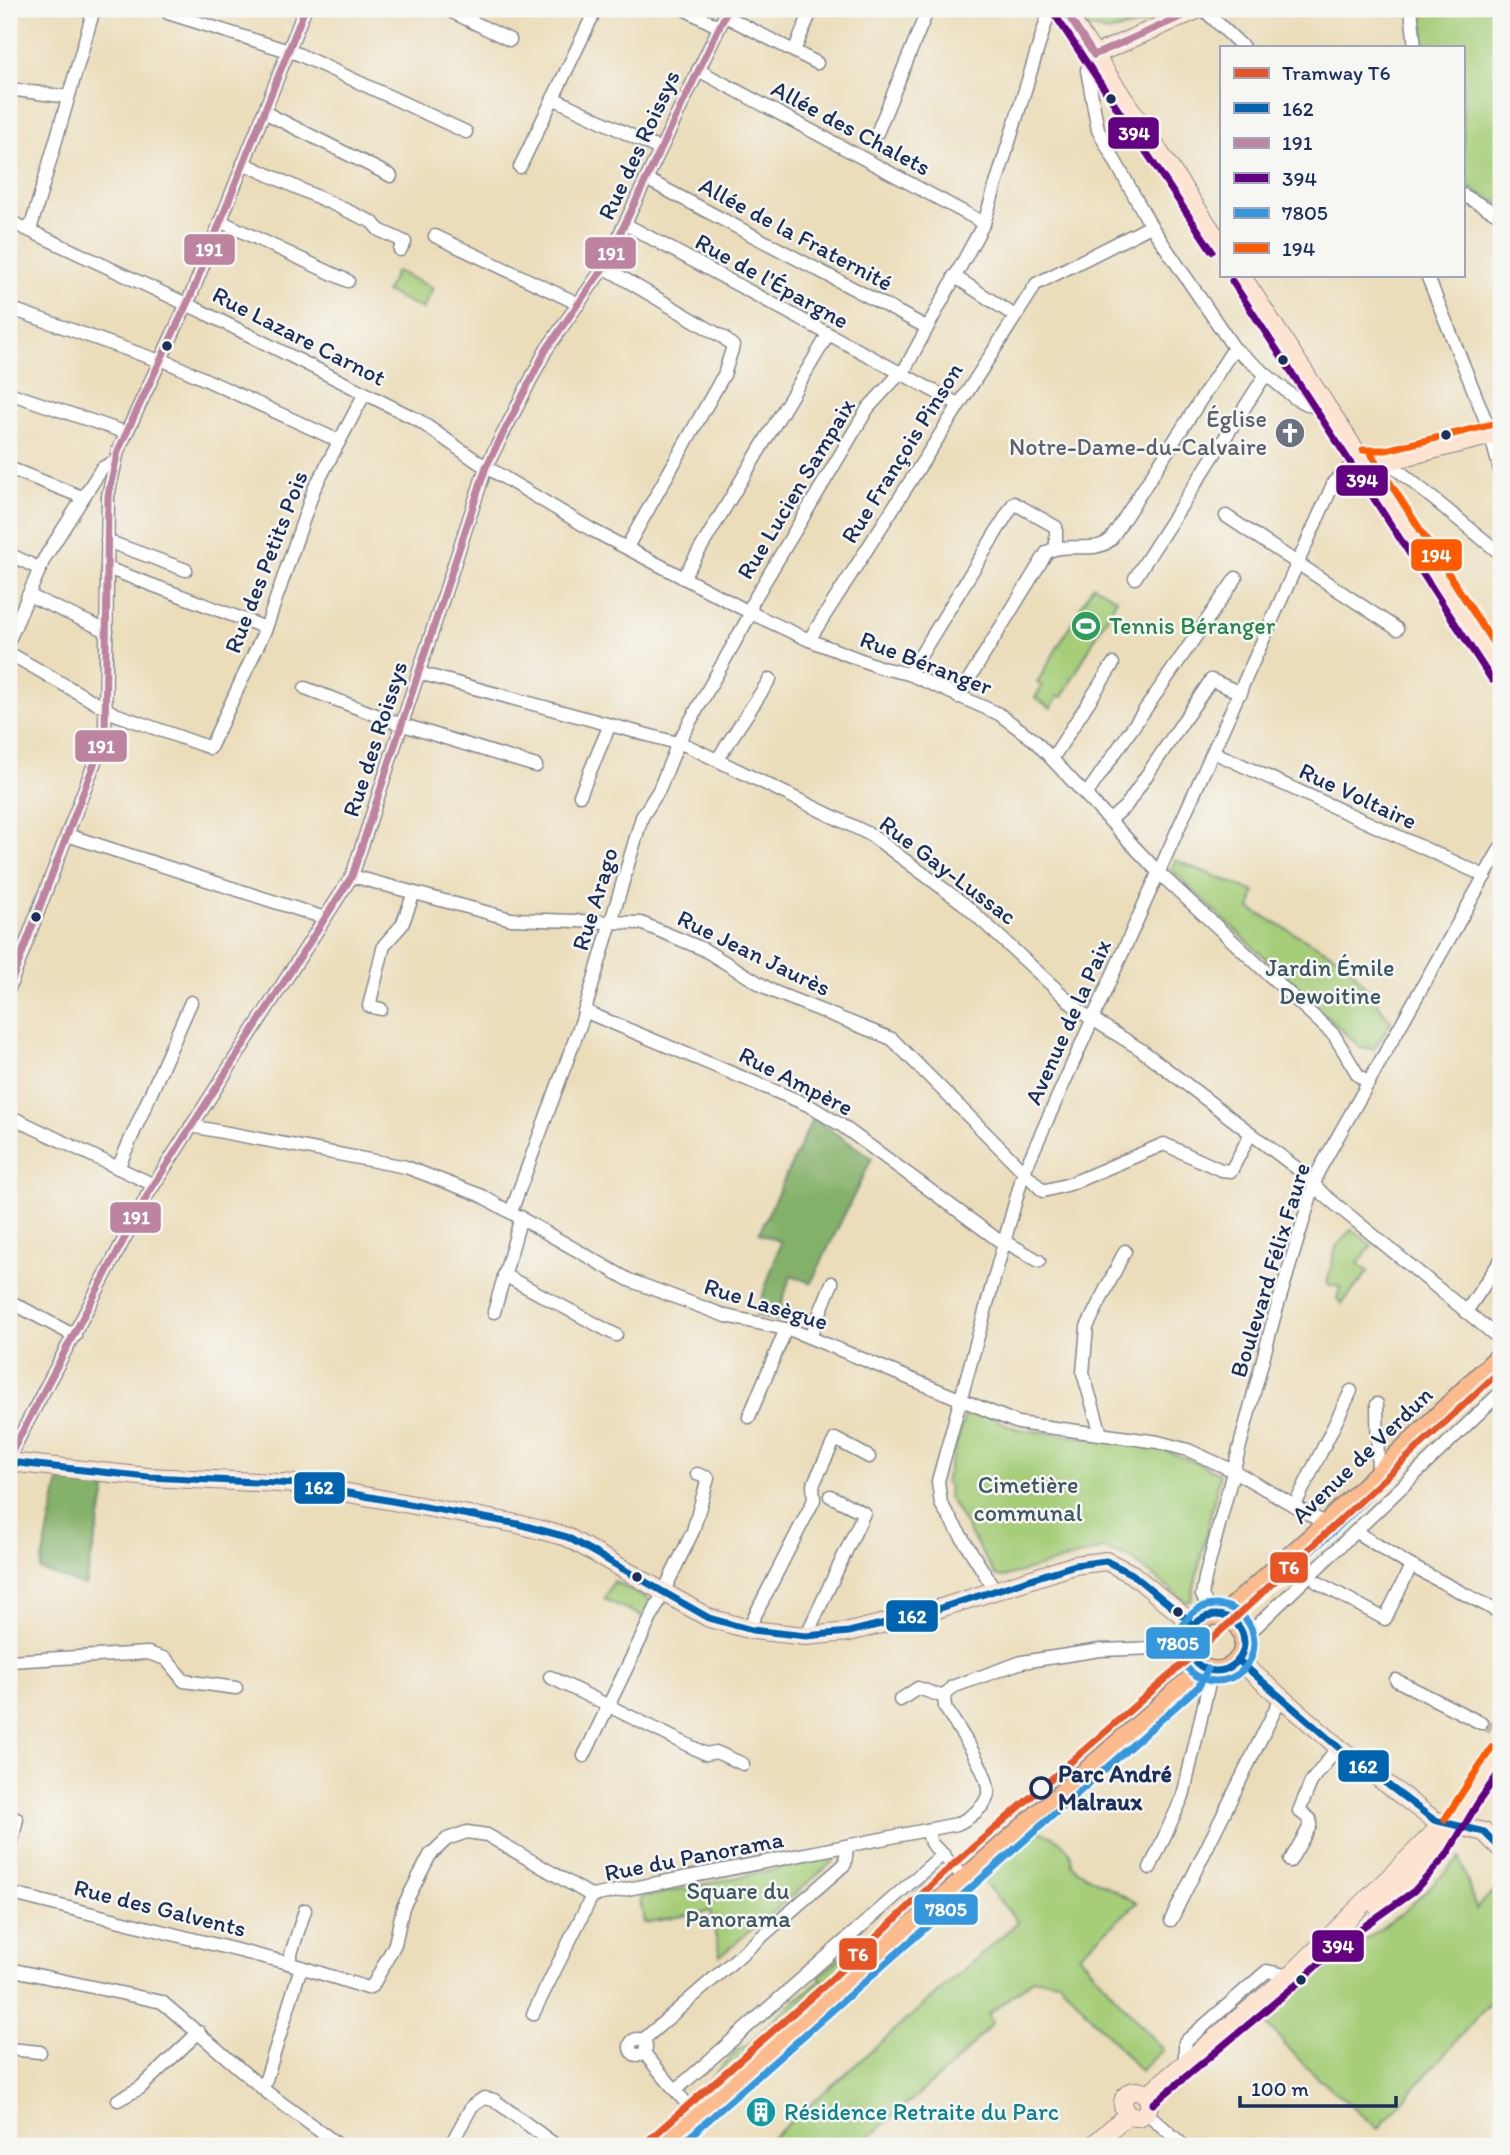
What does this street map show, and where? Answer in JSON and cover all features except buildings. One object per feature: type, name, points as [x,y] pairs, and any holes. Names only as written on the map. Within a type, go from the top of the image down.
[{"type":"main road","points":[[1064,9],[1220,244]]},
{"type":"main road","points":[[1094,55],[1201,9]]},
{"type":"main road","points":[[1242,276],[1501,674]]},
{"type":"main road","points":[[1363,461],[1387,461],[1496,434]]},
{"type":"main road","name":"Avenue de Verdun","points":[[1217,1615],[1326,1524],[1501,1355]]},
{"type":"main road","points":[[9,1459],[148,1476],[299,1484],[518,1524],[567,1537],[709,1618],[748,1629],[806,1636],[849,1632],[925,1613],[1075,1565],[1106,1561],[1132,1574],[1194,1625]]},
{"type":"main road","points":[[663,2146],[1185,1684],[1205,1668],[1231,1666],[1238,1660],[1244,1638],[1233,1620],[1217,1615],[1194,1625]]},
{"type":"main road","points":[[1194,1625],[1188,1647],[1205,1668]]},
{"type":"main road","points":[[1238,1660],[1338,1747],[1434,1820],[1484,1832],[1501,1849]]},
{"type":"main road","points":[[1336,1933],[1407,1883],[1438,1850],[1501,1753]]},
{"type":"main road","points":[[1405,1798],[1425,1843]]},
{"type":"main road","points":[[1147,2104],[1135,2091],[1126,2095],[1122,2105],[1127,2115],[1136,2118],[1185,2064],[1290,1976],[1433,1834],[1454,1825]]},
{"type":"main road","points":[[1093,2146],[1127,2115]]},
{"type":"street","points":[[30,230],[94,9]]},
{"type":"street","points":[[10,982],[104,735],[107,708],[108,496],[113,463],[187,304],[305,9]]},
{"type":"street","points":[[446,9],[510,40]]},
{"type":"street","points":[[520,167],[596,9]]},
{"type":"street","points":[[684,9],[724,17],[817,64]]},
{"type":"street","points":[[794,51],[812,9]]},
{"type":"street","points":[[877,133],[928,9]]},
{"type":"street","name":"Rue Lucien Sampaix","points":[[751,613],[752,603],[868,408],[900,375],[984,223],[1051,9]]},
{"type":"street","points":[[1201,9],[1242,46]]},
{"type":"street","points":[[1410,9],[1415,46]]},
{"type":"street","points":[[168,13],[288,50],[466,132]]},
{"type":"street","name":"Rue des Roissys","points":[[9,1459],[154,1185],[352,876],[486,467],[546,350],[604,267],[724,17]]},
{"type":"street","points":[[1094,55],[1087,70],[1098,130],[1151,226],[1234,348],[1296,399],[1333,416]]},
{"type":"street","name":"Allée des Chalets","points":[[698,70],[984,223]]},
{"type":"street","points":[[9,89],[68,97]]},
{"type":"street","points":[[553,98],[659,149]]},
{"type":"street","points":[[264,112],[391,176]]},
{"type":"street","points":[[243,163],[372,222],[379,230],[405,242],[400,250]]},
{"type":"street","name":"Allée de la Fraternité","points":[[646,179],[926,327]]},
{"type":"street","points":[[1464,196],[1501,216]]},
{"type":"street","name":"Rue Lazare Carnot","points":[[9,221],[187,304],[418,420],[486,467]]},
{"type":"street","points":[[220,221],[348,281]]},
{"type":"street","name":"Rue de l'Épargne","points":[[625,224],[958,404]]},
{"type":"street","name":"Rue François Pinson","points":[[808,640],[1035,287],[1151,226]]},
{"type":"street","points":[[435,236],[579,304]]},
{"type":"street","points":[[604,267],[733,346],[722,376],[628,547]]},
{"type":"street","points":[[954,276],[1015,316]]},
{"type":"street","points":[[1427,276],[1496,434],[1501,474]]},
{"type":"street","points":[[9,308],[161,360],[339,441]]},
{"type":"street","points":[[683,578],[828,335]]},
{"type":"street","points":[[958,697],[1047,552],[1056,547],[1100,547],[1111,539],[1234,348]]},
{"type":"street","points":[[1135,578],[1266,374]]},
{"type":"street","points":[[9,393],[127,433]]},
{"type":"street","name":"Rue des Petits Pois","points":[[107,708],[208,747],[266,628],[314,489],[365,393]]},
{"type":"street","points":[[1334,482],[1351,466],[1363,461]]},
{"type":"street","points":[[1387,461],[1501,554]]},
{"type":"street","points":[[9,640],[40,569],[82,497],[103,468],[113,463]]},
{"type":"street","name":"Rue Béranger","points":[[486,467],[683,578],[751,613],[808,640],[882,668],[909,674],[999,714],[1034,740],[1158,872],[1334,1035],[1358,1075],[1367,1082]]},
{"type":"street","points":[[9,468],[82,497]]},
{"type":"street","points":[[1334,482],[1373,476]]},
{"type":"street","name":"Avenue de la Paix","points":[[995,1590],[939,1497],[940,1468],[1023,1174],[1334,482]]},
{"type":"street","points":[[909,674],[1014,503],[1056,527],[1056,547]]},
{"type":"street","points":[[1226,516],[1397,629]]},
{"type":"street","points":[[107,541],[186,570]]},
{"type":"street","points":[[9,554],[40,569]]},
{"type":"street","points":[[107,568],[266,628]]},
{"type":"street","points":[[1086,795],[1236,578]]},
{"type":"street","points":[[28,595],[107,631]]},
{"type":"street","name":"Rue Arago","points":[[494,1312],[505,1275],[516,1215],[584,1011],[642,817],[659,790],[678,743],[751,613]]},
{"type":"street","points":[[9,653],[107,708]]},
{"type":"street","points":[[1052,759],[1113,664]]},
{"type":"street","name":"Rue Gay-Lussac","points":[[418,673],[609,727],[678,743],[871,835],[964,904],[1081,1012],[1140,1049],[1314,1183],[1323,1194],[1501,1340]]},
{"type":"street","points":[[717,760],[770,679]]},
{"type":"street","points":[[1110,820],[1126,806],[1211,680],[1241,693]]},
{"type":"street","points":[[305,688],[402,724],[536,766]]},
{"type":"street","points":[[580,796],[609,727]]},
{"type":"street","name":"Rue Voltaire","points":[[1213,752],[1485,876]]},
{"type":"street","points":[[67,835],[326,918]]},
{"type":"street","name":"Boulevard Félix Faure","points":[[1217,1615],[1202,1595],[1273,1321],[1314,1183],[1367,1082],[1501,848]]},
{"type":"street","name":"Rue Jean Jaurès","points":[[352,876],[511,919],[645,924],[704,949],[772,991],[892,1039],[1023,1174],[1043,1191],[1070,1184],[1164,1144],[1226,1172],[1234,1167],[1250,1135]]},
{"type":"street","points":[[381,1009],[369,1006],[384,945],[402,925],[414,893]]},
{"type":"street","points":[[118,1168],[191,1002]]},
{"type":"street","name":"Rue Ampère","points":[[584,1011],[808,1105],[1005,1243],[1040,1261]]},
{"type":"street","points":[[9,1116],[154,1185]]},
{"type":"street","name":"Rue Lasègue","points":[[191,1126],[405,1167],[480,1195],[629,1280],[726,1316],[810,1337],[1018,1423],[1158,1442],[1188,1450],[1234,1471],[1326,1524]]},
{"type":"street","points":[[1101,1434],[1083,1373],[1087,1327],[1125,1251]]},
{"type":"street","points":[[1466,1312],[1501,1260]]},
{"type":"street","points":[[505,1275],[616,1335]]},
{"type":"street","points":[[810,1337],[832,1283]]},
{"type":"street","points":[[9,1301],[75,1336]]},
{"type":"street","points":[[749,1417],[786,1329]]},
{"type":"street","points":[[1295,1505],[1351,1391]]},
{"type":"street","name":"Avenue de Verdun","points":[[1244,1638],[1501,1392]]},
{"type":"street","points":[[1377,1404],[1378,1475]]},
{"type":"street","points":[[748,1629],[814,1500],[813,1485],[835,1439],[869,1457]]},
{"type":"street","points":[[584,1756],[693,1531],[708,1478],[697,1474]]},
{"type":"street","points":[[806,1636],[864,1513],[830,1496]]},
{"type":"street","points":[[1356,1531],[1411,1566],[1501,1612]]},
{"type":"street","points":[[1317,1582],[1385,1619],[1411,1566]]},
{"type":"street","points":[[900,1700],[918,1688],[944,1697],[952,1687],[1021,1662],[1100,1650],[1188,1647]]},
{"type":"street","points":[[9,1661],[148,1653],[166,1659],[184,1681],[236,1688]]},
{"type":"street","points":[[1150,1868],[1183,1796],[1205,1668]]},
{"type":"street","points":[[550,1676],[706,1754],[716,1752],[743,1764]]},
{"type":"street","points":[[1396,1680],[1481,1723]]},
{"type":"street","name":"Rue du Panorama","points":[[368,1988],[373,1985],[396,1944],[403,1907],[430,1855],[447,1839],[467,1832],[487,1835],[592,1896],[847,1848],[965,1820],[983,1805],[988,1796],[987,1780],[945,1707],[944,1697]]},
{"type":"street","points":[[1171,1920],[1281,1698]]},
{"type":"street","points":[[1290,1861],[1310,1826],[1310,1819],[1299,1811],[1311,1782],[1338,1747]]},
{"type":"street","points":[[9,1854],[17,1819]]},
{"type":"street","points":[[927,1830],[931,1843],[964,1877]]},
{"type":"street","points":[[697,2116],[643,2046],[845,1864],[847,1848]]},
{"type":"street","points":[[677,2089],[943,1854]]},
{"type":"street","name":"Rue des Galvents","points":[[9,1893],[288,1963],[368,1988]]},
{"type":"street","points":[[533,2014],[592,1896]]},
{"type":"street","points":[[288,1963],[305,1910]]},
{"type":"street","points":[[263,2089],[301,1967]]},
{"type":"street","points":[[9,1969],[162,2002],[263,2089],[340,2146]]},
{"type":"street","points":[[118,2100],[140,2088],[199,2032]]},
{"type":"street","points":[[9,2049],[40,2052]]},
{"type":"street","points":[[450,2146],[472,2106],[484,2098],[494,2100],[557,2146]]},
{"type":"street","points":[[1147,2104],[1184,2146]]},
{"type":"green space","points":[[1076,9],[1094,9],[1102,24],[1151,9],[1155,21],[1108,32],[1087,27]]},
{"type":"green space","points":[[1418,9],[1501,9],[1501,205],[1464,186],[1464,46],[1423,46]]},
{"type":"green space","points":[[396,271],[433,288],[423,309],[386,292]]},
{"type":"green space","name":"Tennis Béranger","points":[[1093,585],[1117,599],[1062,697],[1058,696],[1051,708],[1035,698],[1042,686],[1037,683]]},
{"type":"green space","name":"Jardin Émile Dewoitine","points":[[1175,860],[1255,892],[1250,909],[1347,962],[1391,1022],[1374,1049],[1361,1048],[1171,870]]},
{"type":"green space","points":[[813,1118],[872,1158],[811,1283],[791,1275],[776,1320],[756,1315],[781,1242],[759,1233]]},
{"type":"green space","points":[[1352,1229],[1372,1246],[1358,1263],[1368,1272],[1342,1304],[1337,1299],[1340,1287],[1327,1284],[1336,1247]]},
{"type":"green space","name":"Cimetière communal","points":[[971,1409],[1017,1429],[1155,1446],[1218,1472],[1219,1478],[1191,1601],[1186,1602],[1130,1558],[1103,1549],[1003,1577],[995,1575],[948,1496],[949,1487],[945,1482],[966,1412]]},
{"type":"green space","points":[[60,1476],[108,1482],[85,1586],[40,1570]]},
{"type":"green space","points":[[613,1581],[652,1601],[644,1617],[604,1599]]},
{"type":"green space","name":"Parc André Malraux","points":[[1039,1831],[1066,1846],[1072,1864],[1079,1871],[1137,1903],[1079,1955],[1163,2050],[1140,2071],[1059,1981],[1033,1979],[988,2015],[993,2022],[960,2058],[859,2146],[763,2146],[1018,1922],[982,1880]]},
{"type":"green space","name":"Square du Panorama","points":[[833,1857],[834,1861],[720,1956],[710,1911],[644,1923],[640,1898]]},
{"type":"green space","points":[[1460,1858],[1476,1909],[1501,1883],[1501,1990],[1378,2129],[1307,2068],[1260,2017],[1406,1910]]},
{"type":"green space","points":[[946,1866],[811,1995],[704,2089],[702,2087],[741,2047],[746,2047],[778,2015],[822,1979],[819,1976]]},
{"type":"tunnel","points":[[1481,1723],[1501,1733]]},
{"type":"tram line","name":"T6","points":[[642,2146],[824,1986],[953,1865],[1233,1620],[1501,1370]]},
{"type":"transit line","name":"191","points":[[9,988],[105,735],[108,496],[118,451],[192,293],[305,9]]},
{"type":"transit line","name":"191","points":[[9,1457],[148,1194],[352,876],[486,467],[546,350],[604,267],[728,9]]},
{"type":"transit line","name":"191","points":[[1064,9],[1094,55]]},
{"type":"transit line","name":"191","points":[[1094,55],[1199,9]]},
{"type":"transit line","name":"394","points":[[1055,15],[1212,251]]},
{"type":"transit line","name":"394","points":[[1232,281],[1492,680]]},
{"type":"transit line","name":"194","points":[[1363,450],[1386,450],[1498,423]]},
{"type":"transit line","name":"194","points":[[1372,455],[1501,655]]},
{"type":"transit line","name":"7805","points":[[1230,1624],[1333,1532],[1501,1369]]},
{"type":"transit line","name":"162","points":[[9,1462],[148,1477],[299,1484],[518,1524],[567,1537],[709,1618],[752,1630],[806,1636],[849,1632],[925,1613],[1075,1565],[1106,1561],[1132,1574],[1194,1625]]},
{"type":"transit line","name":"7805","points":[[1209,1605],[1223,1605],[1237,1611],[1248,1622],[1254,1643],[1251,1658],[1243,1670],[1223,1681],[1209,1681],[1195,1675],[1184,1664],[1178,1650],[1178,1636],[1184,1622],[1195,1611],[1209,1605]]},
{"type":"transit line","name":"162","points":[[1216,1615],[1227,1617],[1236,1623],[1242,1632],[1244,1643],[1242,1654],[1236,1663],[1227,1669],[1216,1671],[1205,1669],[1196,1663],[1190,1654],[1188,1643],[1190,1632],[1196,1623],[1205,1617],[1216,1615]]},
{"type":"transit line","name":"162","points":[[1238,1660],[1338,1747],[1434,1820],[1484,1832],[1501,1849]]},
{"type":"transit line","name":"7805","points":[[679,2146],[1199,1686],[1208,1669]]},
{"type":"transit line","name":"194","points":[[1445,1819],[1492,1747]]},
{"type":"transit line","name":"394","points":[[1153,2104],[1297,1984],[1343,1941],[1414,1891],[1446,1856],[1501,1770]]},
{"type":"place","name":"Église Notre-Dame-du-Calvaire","points":[[1290,433]]},
{"type":"place","name":"Tennis Béranger","points":[[1086,626]]},
{"type":"place","name":"Parc André Malraux","points":[[1041,1788]]},
{"type":"place","name":"Résidence Retraite du Parc","points":[[761,2112]]}]
